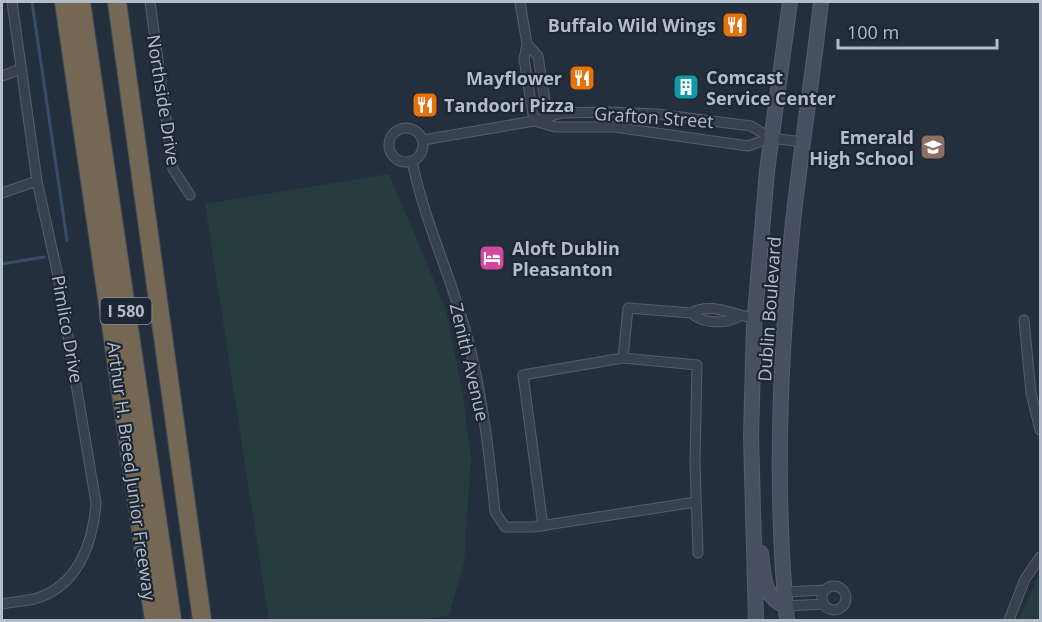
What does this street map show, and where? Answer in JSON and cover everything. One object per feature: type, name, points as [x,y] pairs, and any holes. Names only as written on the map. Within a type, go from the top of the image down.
[{"type":"highway","name":"I 580","points":[[68,2],[172,621]]},
{"type":"highway","name":"Arthur H. Breed Junior Freeway","points":[[68,2],[154,621]]},
{"type":"highway","name":"I 580","points":[[117,2],[202,621]]},
{"type":"main road","name":"Dublin Boulevard","points":[[756,621],[752,474],[755,318],[771,138],[790,2]]},
{"type":"main road","name":"Dublin Boulevard","points":[[787,621],[780,459],[784,327],[803,142],[821,2]]},
{"type":"main road","points":[[752,474],[765,584],[772,598],[785,599]]},
{"type":"street","name":"Pimlico Drive","points":[[2,604],[36,598],[65,583],[86,555],[94,528],[96,503],[79,389],[57,270],[37,181],[12,2]]},
{"type":"street","name":"Northside Drive","points":[[150,2],[173,169],[190,195]]},
{"type":"street","points":[[520,2],[527,44],[524,58],[534,121]]},
{"type":"street","points":[[527,44],[538,56],[548,121]]},
{"type":"street","points":[[2,76],[21,69]]},
{"type":"street","name":"Grafton Street","points":[[548,121],[562,113],[657,114],[751,126],[771,138],[803,142]]},
{"type":"street","name":"Grafton Street","points":[[423,140],[534,121],[614,127],[748,146],[771,138]]},
{"type":"street","points":[[408,127],[418,132],[423,140],[421,153],[412,161],[395,159],[389,149],[390,138],[397,129],[408,127]]},
{"type":"street","name":"Zenith Avenue","points":[[412,161],[420,199],[466,332],[483,407],[495,512],[505,527],[518,529],[543,526]]},
{"type":"street","points":[[2,193],[37,181]]},
{"type":"street","points":[[624,358],[628,308],[691,313],[700,308],[730,311],[738,317],[755,318]]},
{"type":"street","points":[[1024,320],[1031,393],[1041,430]]},
{"type":"street","points":[[696,502],[543,526],[523,375],[624,358],[697,364],[698,553]]},
{"type":"street","points":[[1009,621],[1025,579],[1041,557]]},
{"type":"street","points":[[830,586],[838,586],[844,591],[846,598],[843,605],[837,609],[831,609],[824,604],[785,599],[824,590],[830,586]]},
{"type":"street","points":[[824,590],[822,597],[824,604]]},
{"type":"green space","points":[[389,174],[445,307],[462,389],[471,457],[464,563],[449,615],[422,620],[269,620],[205,204]]},
{"type":"green space","points":[[1040,572],[1040,620],[1018,620]]},
{"type":"waterway","points":[[32,2],[67,240]]},
{"type":"waterway","points":[[2,264],[44,257]]},
{"type":"place","name":"Buffalo Wild Wings","points":[[735,25]]},
{"type":"place","name":"Mayflower","points":[[582,78]]},
{"type":"place","name":"Comcast Service Center","points":[[686,87]]},
{"type":"place","name":"Tandoori Pizza","points":[[425,105]]},
{"type":"place","name":"Emerald High School","points":[[933,147]]},
{"type":"place","name":"Aloft Dublin Pleasanton","points":[[492,258]]}]
